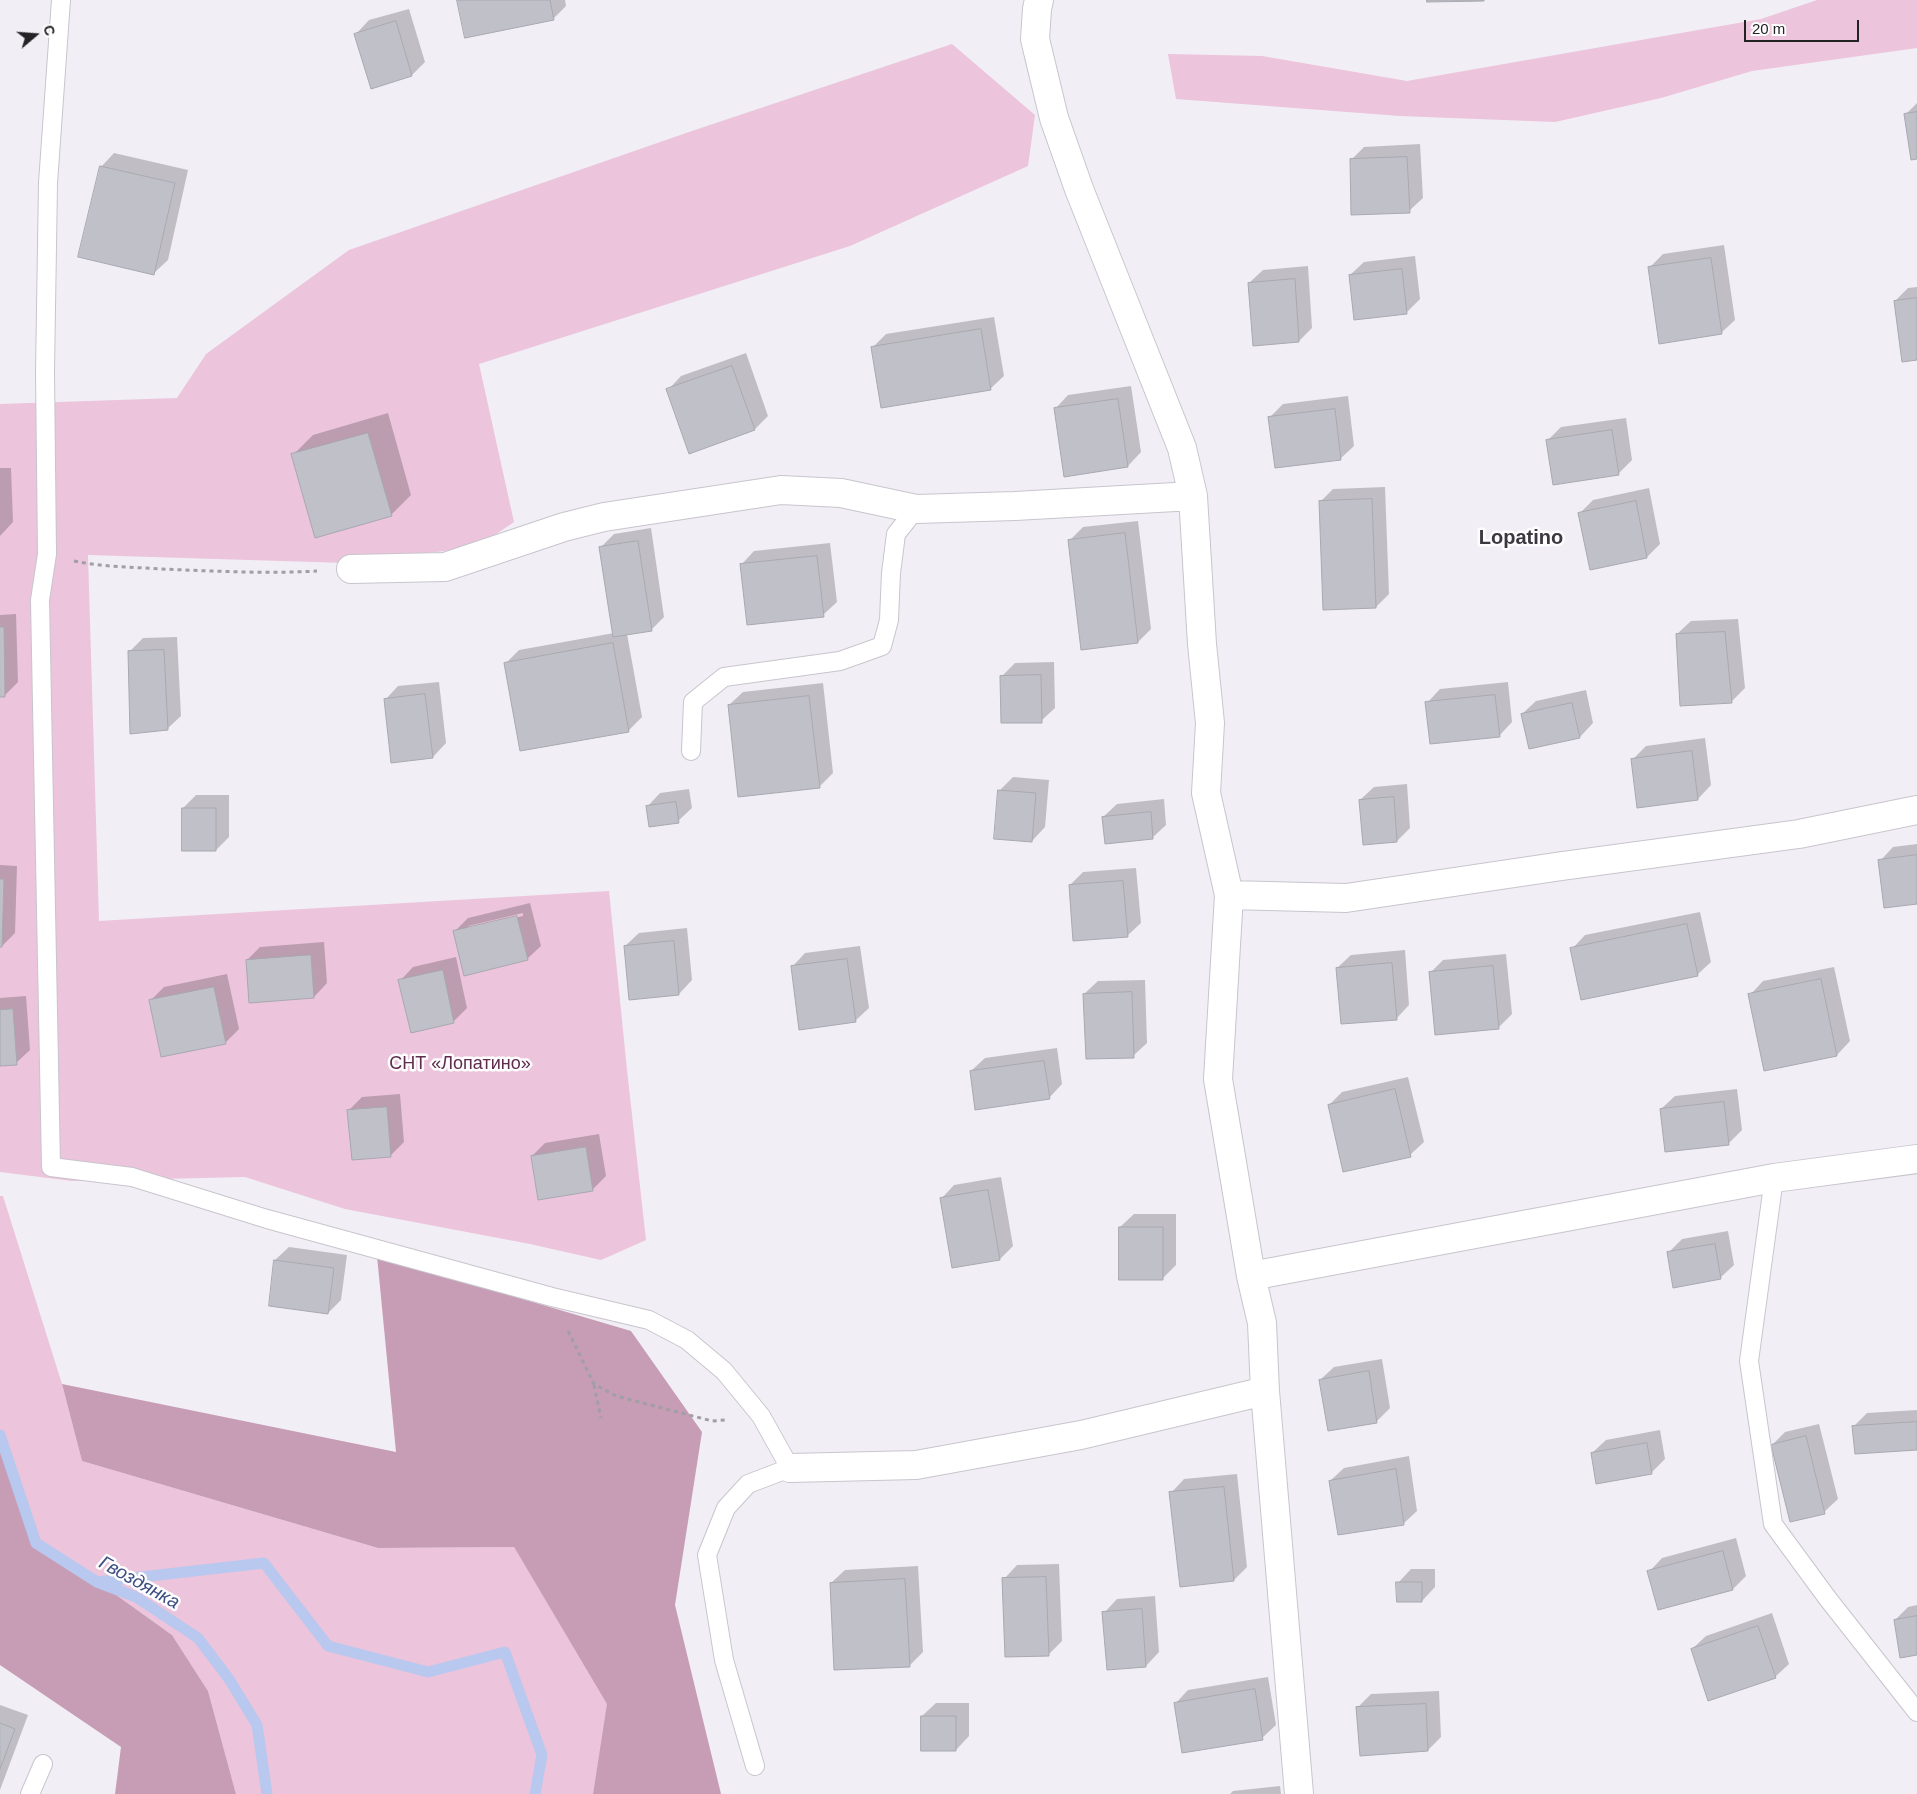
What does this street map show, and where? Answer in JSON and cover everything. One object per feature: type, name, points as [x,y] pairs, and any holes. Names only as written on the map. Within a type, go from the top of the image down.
[{"type":"street","points":[[1040,0],[1037,9],[1035,39],[1054,118],[1079,189],[1182,448],[1193,496],[1202,644],[1210,724],[1206,793],[1229,895],[1218,1079],[1251,1276],[1262,1323],[1264,1391],[1299,1794]]},
{"type":"street","points":[[351,569],[444,567],[564,527],[604,517],[780,490],[842,493],[916,509],[1014,506],[1193,496]]},
{"type":"street","points":[[1229,895],[1346,898],[1798,834],[1917,810]]},
{"type":"street","points":[[1251,1276],[1774,1178],[1917,1159]]},
{"type":"street","points":[[790,1468],[916,1465],[1081,1435],[1264,1391]]},
{"type":"lane","points":[[61,0],[48,183],[44,372],[47,554],[40,600],[51,1167],[132,1177],[267,1219],[552,1297],[649,1320],[687,1340],[724,1371],[761,1416],[790,1468],[748,1484],[726,1508],[707,1555],[724,1660],[755,1766]]},
{"type":"lane","points":[[691,751],[693,702],[724,677],[840,661],[882,646],[889,620],[891,573],[896,534],[916,509]]},
{"type":"lane","points":[[1774,1178],[1748,1360],[1773,1524],[1828,1599],[1917,1712]]},
{"type":"lane","points":[[30,1794],[43,1764]]},
{"type":"path","points":[[47,554],[92,565],[285,572],[351,569]]},
{"type":"path","points":[[552,1297],[594,1384],[601,1418]]},
{"type":"path","points":[[594,1384],[616,1396],[712,1421],[761,1416]]},
{"type":"green space","points":[[1817,0],[1917,0],[1917,48],[1752,71],[1661,98],[1555,122],[1400,116],[1176,99],[1168,54],[1262,56],[1407,81],[1761,19]]},
{"type":"green space","name":"СНТ «Лопатино»","points":[[952,44],[1035,115],[1028,166],[850,246],[479,364],[514,522],[477,547],[346,563],[88,555],[99,921],[609,891],[646,1240],[601,1260],[530,1244],[345,1209],[245,1177],[72,1181],[0,1172],[0,404],[177,398],[206,354],[349,250],[689,132]]},
{"type":"green space","points":[[0,1196],[3,1196],[62,1384],[82,1461],[378,1548],[514,1547],[608,1704],[593,1794],[236,1794],[208,1691],[172,1635],[41,1541],[0,1451]]},
{"type":"shaded area","points":[[377,1256],[631,1331],[702,1432],[675,1605],[721,1794],[593,1794],[607,1704],[514,1547],[378,1548],[82,1461],[62,1384],[396,1452]]},
{"type":"shaded area","points":[[0,1451],[41,1541],[172,1635],[208,1691],[236,1794],[115,1794],[121,1747],[0,1665]]},
{"type":"building","points":[[457,0],[550,0],[554,20],[465,38]]},
{"type":"building","points":[[1427,0],[1484,0],[1484,1],[1427,2]]},
{"type":"building","points":[[396,21],[412,76],[371,89],[354,34]]},
{"type":"building","points":[[1917,112],[1917,159],[1911,160],[1904,114]]},
{"type":"building","points":[[1407,157],[1410,213],[1351,215],[1350,159]]},
{"type":"building","points":[[100,166],[175,183],[154,275],[78,257]]},
{"type":"building","points":[[1711,258],[1722,334],[1659,344],[1648,267]]},
{"type":"building","points":[[1402,269],[1407,314],[1354,320],[1349,275]]},
{"type":"building","points":[[1295,279],[1299,342],[1253,346],[1248,283]]},
{"type":"building","points":[[1917,298],[1917,360],[1902,362],[1894,301]]},
{"type":"building","points":[[981,329],[991,390],[881,408],[871,347]]},
{"type":"building","points":[[732,366],[755,430],[689,454],[666,389]]},
{"type":"building","points":[[1118,399],[1128,467],[1064,477],[1054,408]]},
{"type":"building","points":[[1335,409],[1341,460],[1275,468],[1268,417]]},
{"type":"building","points":[[1612,430],[1619,475],[1553,485],[1546,440]]},
{"type":"building","points":[[368,433],[392,516],[315,538],[291,454]]},
{"type":"building","points":[[1372,499],[1376,608],[1323,610],[1319,501]]},
{"type":"building","points":[[1636,501],[1647,558],[1590,570],[1578,513]]},
{"type":"building","points":[[1125,533],[1138,643],[1081,650],[1068,540]]},
{"type":"building","points":[[638,541],[652,631],[613,637],[599,547]]},
{"type":"building","points":[[817,556],[824,617],[747,625],[740,564]]},
{"type":"building","points":[[0,627],[4,627],[5,697],[0,697]]},
{"type":"building","points":[[1725,632],[1732,703],[1680,706],[1676,634]]},
{"type":"building","points":[[613,643],[629,732],[520,751],[504,663]]},
{"type":"building","points":[[164,650],[168,730],[130,734],[128,651]]},
{"type":"building","points":[[1041,675],[1042,723],[1001,723],[1000,676]]},
{"type":"building","points":[[425,694],[433,758],[391,763],[384,699]]},
{"type":"building","points":[[1495,695],[1500,737],[1430,744],[1425,702]]},
{"type":"building","points":[[809,696],[820,788],[738,797],[728,705]]},
{"type":"building","points":[[1572,703],[1580,738],[1529,749],[1521,714]]},
{"type":"building","points":[[1692,751],[1698,800],[1637,808],[1631,759]]},
{"type":"building","points":[[998,790],[1036,793],[1032,842],[994,839]]},
{"type":"building","points":[[1394,797],[1397,842],[1363,845],[1359,800]]},
{"type":"building","points":[[676,802],[679,823],[649,827],[646,806]]},
{"type":"building","points":[[182,808],[216,808],[216,851],[182,851]]},
{"type":"building","points":[[1151,812],[1153,839],[1105,844],[1102,817]]},
{"type":"building","points":[[1917,855],[1917,904],[1884,908],[1878,860]]},
{"type":"building","points":[[0,879],[4,879],[2,947],[0,947]]},
{"type":"building","points":[[1123,881],[1128,937],[1073,941],[1069,885]]},
{"type":"building","points":[[517,916],[528,960],[464,976],[453,931]]},
{"type":"building","points":[[1687,924],[1698,976],[1581,1000],[1570,948]]},
{"type":"building","points":[[674,941],[679,995],[629,1000],[624,946]]},
{"type":"building","points":[[311,955],[314,998],[249,1003],[246,960]]},
{"type":"building","points":[[847,959],[856,1022],[799,1030],[791,966]]},
{"type":"building","points":[[1392,963],[1397,1020],[1341,1024],[1336,968]]},
{"type":"building","points":[[1493,966],[1499,1029],[1435,1035],[1429,972]]},
{"type":"building","points":[[443,970],[454,1023],[411,1033],[398,980]]},
{"type":"building","points":[[1821,979],[1837,1056],[1764,1071],[1748,994]]},
{"type":"building","points":[[214,987],[226,1044],[161,1057],[149,1000]]},
{"type":"building","points":[[1132,992],[1134,1058],[1086,1059],[1083,994]]},
{"type":"building","points":[[13,1009],[17,1065],[0,1066],[0,1010]]},
{"type":"building","points":[[1044,1061],[1050,1099],[975,1110],[970,1071]]},
{"type":"building","points":[[1395,1089],[1411,1157],[1343,1172],[1328,1105]]},
{"type":"building","points":[[1724,1102],[1729,1145],[1665,1152],[1660,1109]]},
{"type":"building","points":[[387,1107],[391,1157],[352,1160],[347,1110]]},
{"type":"building","points":[[586,1147],[593,1191],[538,1200],[531,1156]]},
{"type":"building","points":[[988,1190],[1000,1260],[952,1268],[940,1198]]},
{"type":"building","points":[[1119,1227],[1163,1227],[1163,1280],[1119,1280]]},
{"type":"building","points":[[1715,1244],[1721,1279],[1673,1288],[1667,1252]]},
{"type":"building","points":[[274,1260],[334,1268],[328,1314],[269,1306]]},
{"type":"building","points":[[1369,1371],[1377,1423],[1328,1431],[1319,1380]]},
{"type":"building","points":[[1917,1422],[1917,1450],[1855,1454],[1852,1426]]},
{"type":"building","points":[[1806,1436],[1825,1514],[1790,1522],[1771,1445]]},
{"type":"building","points":[[1647,1443],[1652,1474],[1596,1484],[1591,1453]]},
{"type":"building","points":[[1396,1469],[1404,1525],[1338,1535],[1329,1481]]},
{"type":"building","points":[[1224,1487],[1234,1581],[1180,1587],[1169,1492]]},
{"type":"building","points":[[1723,1551],[1733,1590],[1658,1610],[1647,1571]]},
{"type":"building","points":[[1046,1577],[1049,1656],[1005,1657],[1002,1578]]},
{"type":"building","points":[[905,1579],[910,1667],[834,1670],[830,1583]]},
{"type":"building","points":[[1396,1582],[1422,1582],[1422,1602],[1397,1602]]},
{"type":"building","points":[[1142,1609],[1146,1667],[1107,1670],[1102,1612]]},
{"type":"building","points":[[1917,1616],[1917,1655],[1900,1658],[1894,1620]]},
{"type":"building","points":[[1758,1626],[1776,1678],[1708,1701],[1691,1649]]},
{"type":"building","points":[[1255,1689],[1263,1740],[1182,1753],[1174,1703]]},
{"type":"building","points":[[1426,1704],[1428,1751],[1360,1756],[1356,1707]]},
{"type":"building","points":[[921,1716],[956,1716],[956,1751],[921,1751]]},
{"type":"building","points":[[0,1723],[15,1729],[0,1769]]},
{"type":"waterway","name":"Гвоздянка","points":[[0,1435],[36,1543],[97,1582],[136,1597],[198,1638],[229,1679],[257,1725],[267,1794]]},
{"type":"waterway","points":[[97,1582],[264,1563],[328,1646],[428,1672],[505,1652],[542,1755],[535,1794]]},
{"type":"district","name":"Lopatino","points":[[1521,538]]}]
